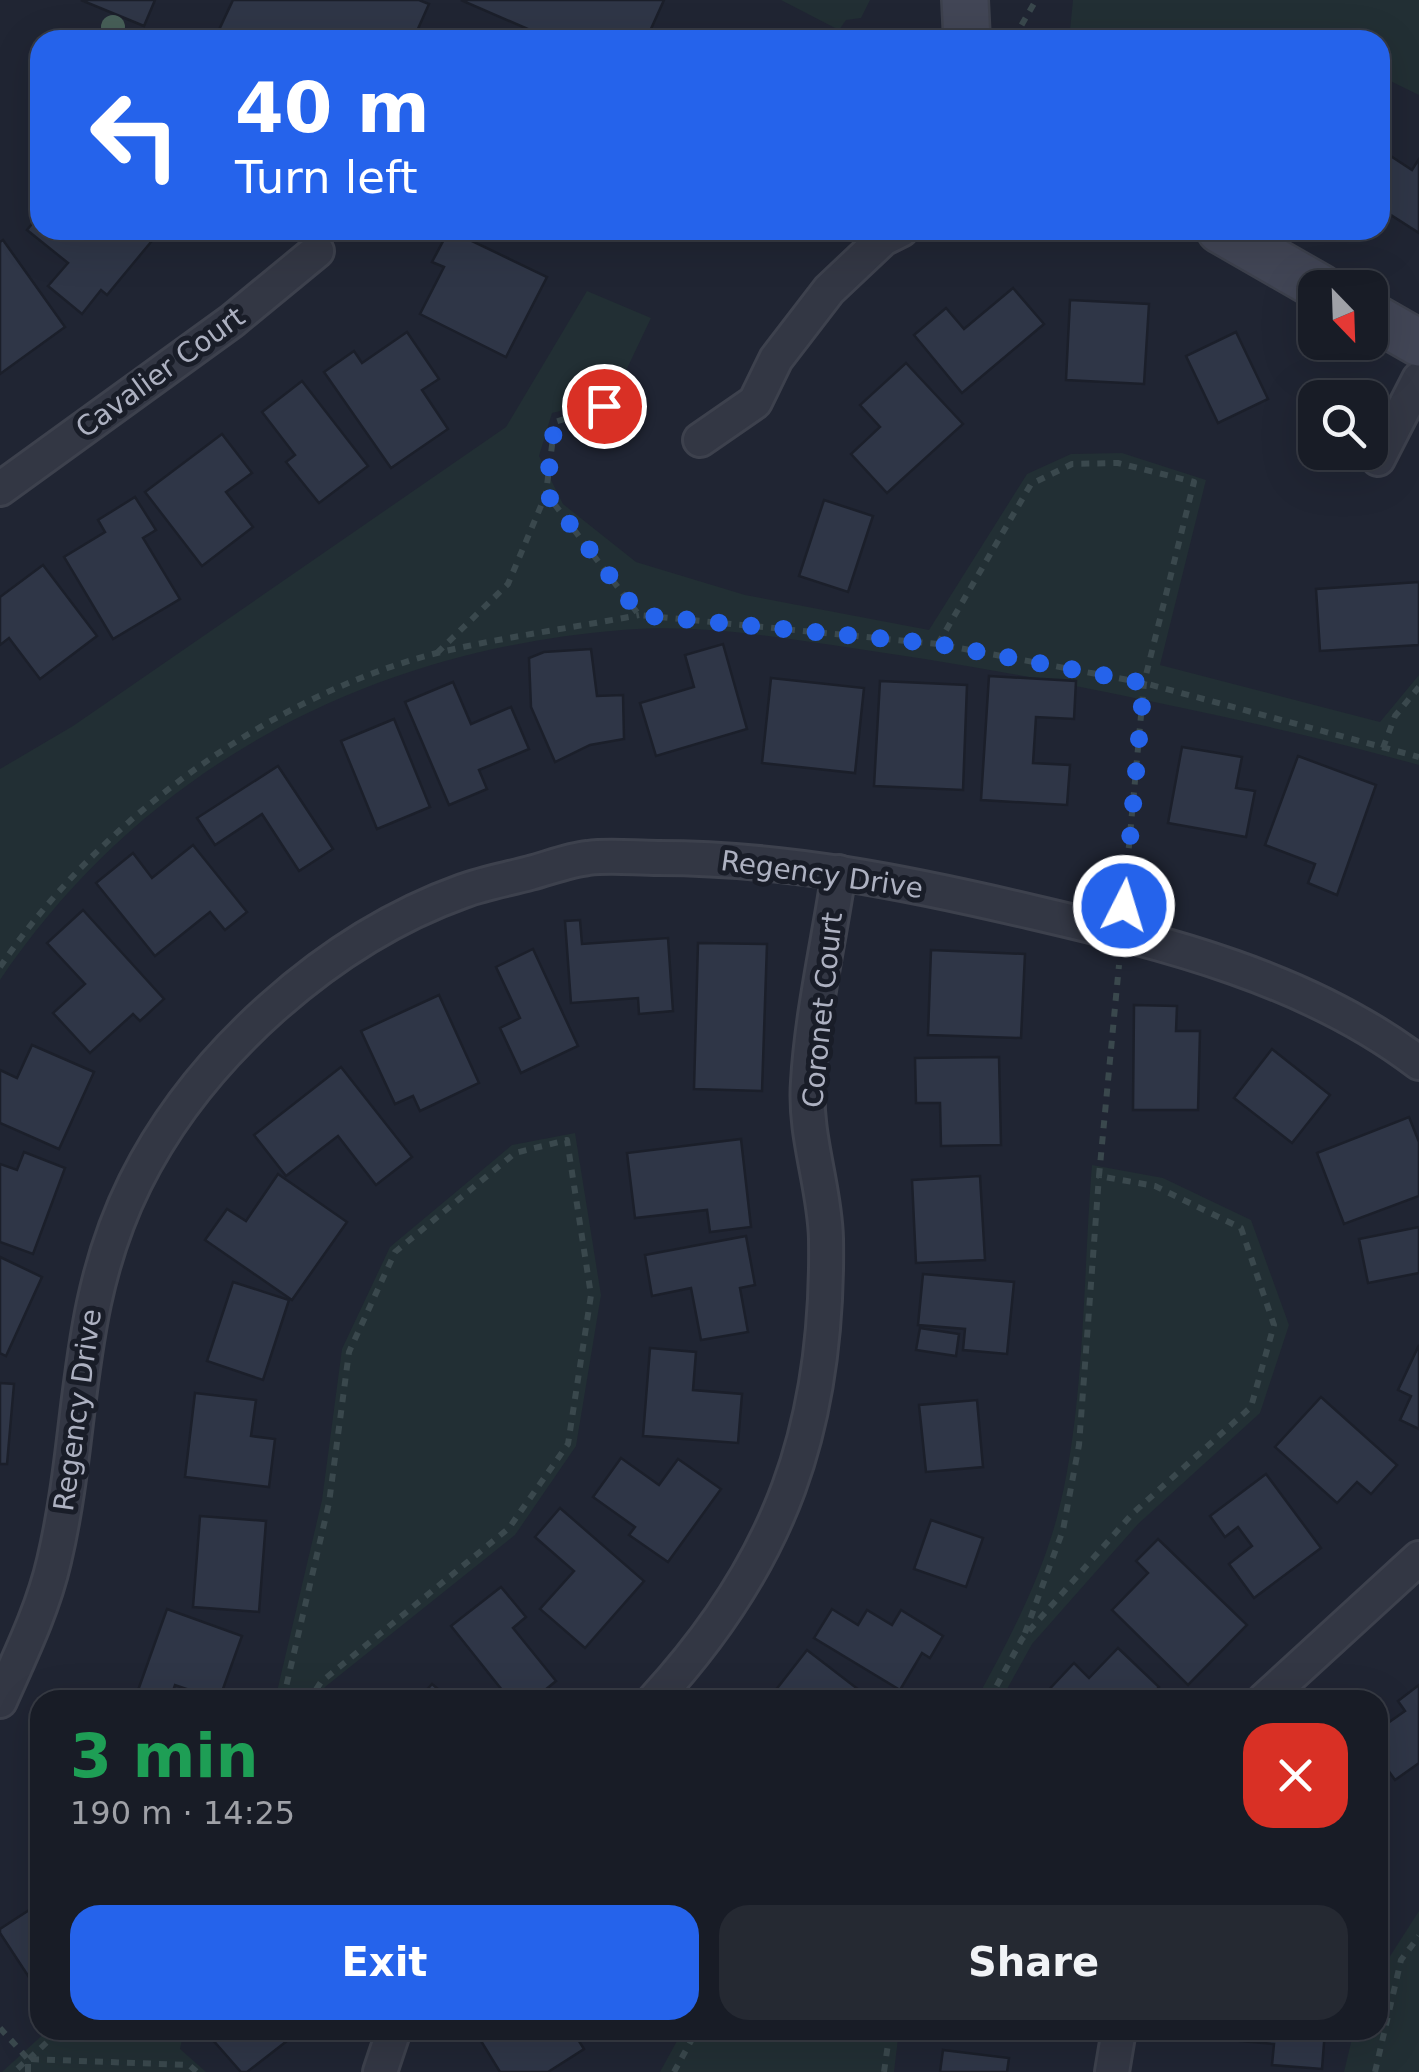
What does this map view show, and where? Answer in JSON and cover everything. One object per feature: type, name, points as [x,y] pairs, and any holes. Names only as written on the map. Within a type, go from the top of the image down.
[{"type":"street","points":[[965,0],[966,30]]},
{"type":"street","points":[[700,440],[755,402],[776,359],[828,290],[881,240]]},
{"type":"street","points":[[1237,240],[1298,275]]},
{"type":"street","name":"Cavalier Court","points":[[0,489],[232,321],[317,251]]},
{"type":"street","points":[[1388,325],[1419,343]]},
{"type":"street","points":[[1388,440],[1419,380]]},
{"type":"street","name":"Regency Drive","points":[[0,1700],[54,1564],[71,1467],[78,1376],[96,1284],[135,1184],[188,1094],[260,1016],[363,940],[461,891],[588,858],[732,858],[838,872],[1102,928],[1222,963],[1320,1001],[1419,1063]]},
{"type":"street","name":"Coronet Court","points":[[663,1690],[708,1642],[757,1560],[794,1478],[821,1378],[826,1235],[811,1153],[808,1083],[838,872]]},
{"type":"street","points":[[1275,1690],[1419,1558]]},
{"type":"street","points":[[380,2072],[391,2040]]},
{"type":"street","points":[[1112,2072],[1117,2040]]},
{"type":"path","points":[[1022,30],[1036,0]]},
{"type":"path","points":[[437,654],[508,584],[546,493],[555,422],[604,406],[622,420]]},
{"type":"path","points":[[938,644],[1031,484],[1072,464],[1118,463],[1194,482],[1144,683],[1124,906]]},
{"type":"path","points":[[546,493],[640,615]]},
{"type":"path","points":[[0,967],[26,929],[159,793],[271,718],[437,654],[640,615],[938,644],[1144,683],[1419,757]]},
{"type":"path","points":[[1383,748],[1395,716],[1419,687]]},
{"type":"path","points":[[994,1690],[1022,1638],[1063,1530],[1079,1446],[1119,962]]},
{"type":"path","points":[[285,1690],[329,1502],[348,1352],[395,1252],[515,1154],[568,1140],[592,1295],[568,1444],[509,1528],[316,1690]]},
{"type":"path","points":[[1022,1638],[1132,1514],[1252,1407],[1274,1325],[1242,1228],[1156,1186],[1099,1176]]},
{"type":"path","points":[[1388,2016],[1401,1960],[1419,1936]]},
{"type":"path","points":[[0,2028],[28,2060],[28,2072]]},
{"type":"path","points":[[14,2072],[49,2040]]},
{"type":"path","points":[[674,2072],[692,2040]]},
{"type":"path","points":[[884,2072],[889,2040]]},
{"type":"path","points":[[1375,2072],[1382,2040]]},
{"type":"path","points":[[28,2060],[189,2065],[197,2072]]},
{"type":"shaded area","points":[[781,0],[870,0],[861,18],[846,20],[839,30]]},
{"type":"shaded area","points":[[1073,0],[1419,0],[1419,95],[1390,81],[1390,30],[1070,30]]},
{"type":"shaded area","points":[[587,291],[651,318],[613,398],[552,413],[539,456],[563,504],[636,562],[745,595],[929,630],[1027,474],[1071,454],[1122,453],[1206,480],[1160,665],[1380,722],[1419,675],[1419,765],[1283,730],[1101,691],[780,638],[701,629],[648,629],[528,642],[438,663],[352,693],[270,733],[193,781],[122,838],[58,905],[0,980],[0,769],[73,726],[506,427]]},
{"type":"shaded area","points":[[575,1133],[601,1295],[576,1446],[515,1535],[323,1690],[277,1690],[322,1500],[342,1349],[390,1247],[512,1145]]},
{"type":"shaded area","points":[[1092,1165],[1163,1178],[1251,1220],[1289,1325],[1260,1413],[1138,1524],[1032,1644],[1007,1690],[981,1690],[1032,1588],[1057,1517],[1073,1433]]},
{"type":"shaded area","points":[[1419,1911],[1419,2072],[1344,2072],[1352,2040],[1388,2040],[1388,1959]]},
{"type":"shaded area","points":[[37,2040],[182,2040],[180,2049],[206,2072],[2,2072]]},
{"type":"shaded area","points":[[678,2040],[898,2040],[894,2072],[660,2072]]},
{"type":"building","points":[[81,0],[155,0],[144,26]]},
{"type":"building","points":[[233,0],[419,0],[429,4],[417,30],[219,30]]},
{"type":"building","points":[[461,0],[664,0],[650,30],[530,30]]},
{"type":"building","points":[[1390,156],[1412,170],[1419,159],[1419,233],[1390,214]]},
{"type":"building","points":[[3,240],[65,327],[0,374],[0,242]]},
{"type":"building","points":[[39,240],[151,242],[107,295],[101,290],[82,314],[48,286],[68,263]]},
{"type":"building","points":[[444,240],[470,240],[547,277],[506,357],[420,314],[444,267],[432,262]]},
{"type":"building","points":[[1013,288],[1044,324],[962,393],[914,335],[946,308],[964,329]]},
{"type":"building","points":[[1070,300],[1149,304],[1144,384],[1066,380]]},
{"type":"building","points":[[407,332],[439,379],[422,390],[448,429],[391,468],[324,372],[354,351],[362,363]]},
{"type":"building","points":[[1236,332],[1268,399],[1218,423],[1186,356]]},
{"type":"building","points":[[906,363],[963,424],[887,493],[851,454],[880,427],[860,405]]},
{"type":"building","points":[[302,381],[368,466],[319,503],[286,462],[295,455],[262,412]]},
{"type":"building","points":[[222,434],[252,473],[226,492],[253,527],[202,566],[145,492]]},
{"type":"building","points":[[135,497],[156,530],[143,538],[180,599],[113,639],[64,557],[105,532],[98,520]]},
{"type":"building","points":[[824,500],[873,516],[848,592],[799,576]]},
{"type":"building","points":[[43,565],[97,636],[40,679],[9,638],[0,645],[0,597]]},
{"type":"building","points":[[1419,582],[1419,645],[1320,651],[1316,589]]},
{"type":"building","points":[[723,644],[747,729],[656,756],[640,703],[694,687],[685,655]]},
{"type":"building","points":[[591,649],[597,696],[623,695],[624,739],[590,745],[555,762],[531,707],[529,658],[544,652]]},
{"type":"building","points":[[989,676],[1076,681],[1074,719],[1036,717],[1033,763],[1070,765],[1067,805],[981,800]]},
{"type":"building","points":[[771,678],[864,688],[855,773],[762,763]]},
{"type":"building","points":[[880,681],[967,685],[963,790],[874,786]]},
{"type":"building","points":[[453,682],[471,724],[511,707],[529,749],[479,770],[487,789],[449,805],[405,702]]},
{"type":"building","points":[[394,719],[430,807],[377,829],[341,741]]},
{"type":"building","points":[[1182,747],[1242,757],[1236,788],[1255,791],[1246,837],[1168,823]]},
{"type":"building","points":[[1298,756],[1376,785],[1337,895],[1308,883],[1315,864],[1265,845]]},
{"type":"building","points":[[278,766],[333,849],[299,871],[262,814],[215,845],[197,818]]},
{"type":"building","points":[[193,845],[247,912],[225,930],[210,912],[155,956],[96,883],[133,853],[152,878]]},
{"type":"building","points":[[83,910],[164,999],[140,1021],[133,1014],[90,1053],[53,1013],[85,984],[47,943]]},
{"type":"building","points":[[580,920],[582,944],[668,938],[673,1011],[639,1014],[638,998],[571,1003],[565,921]]},
{"type":"building","points":[[698,943],[767,944],[762,1091],[694,1089]]},
{"type":"building","points":[[533,949],[578,1046],[521,1073],[500,1028],[520,1018],[496,967]]},
{"type":"building","points":[[931,950],[1025,954],[1021,1038],[928,1035]]},
{"type":"building","points":[[439,995],[479,1083],[420,1111],[413,1096],[395,1104],[361,1031]]},
{"type":"building","points":[[1134,1005],[1177,1006],[1176,1031],[1200,1031],[1198,1110],[1133,1110]]},
{"type":"building","points":[[32,1045],[94,1072],[59,1149],[0,1123],[0,1070],[17,1078]]},
{"type":"building","points":[[1272,1049],[1330,1095],[1292,1143],[1234,1098]]},
{"type":"building","points":[[999,1057],[1001,1145],[941,1146],[940,1103],[916,1103],[915,1058]]},
{"type":"building","points":[[341,1067],[412,1157],[376,1185],[338,1136],[286,1176],[254,1135]]},
{"type":"building","points":[[1409,1117],[1419,1142],[1419,1196],[1344,1224],[1317,1153]]},
{"type":"building","points":[[741,1139],[751,1227],[710,1232],[707,1210],[635,1218],[627,1153]]},
{"type":"building","points":[[24,1152],[65,1168],[33,1254],[0,1242],[0,1164],[17,1170]]},
{"type":"building","points":[[278,1174],[347,1222],[292,1300],[205,1240],[227,1209],[246,1221]]},
{"type":"building","points":[[980,1176],[985,1260],[916,1263],[912,1180]]},
{"type":"building","points":[[1419,1227],[1419,1273],[1368,1283],[1359,1239]]},
{"type":"building","points":[[746,1236],[755,1285],[740,1288],[748,1332],[701,1340],[691,1288],[652,1296],[645,1255]]},
{"type":"building","points":[[0,1257],[42,1277],[6,1356],[0,1353]]},
{"type":"building","points":[[923,1274],[1014,1282],[1007,1354],[963,1350],[965,1329],[918,1325]]},
{"type":"building","points":[[233,1282],[289,1300],[263,1380],[207,1361]]},
{"type":"building","points":[[920,1328],[959,1334],[956,1356],[916,1350]]},
{"type":"building","points":[[1419,1345],[1419,1429],[1400,1420],[1411,1396],[1398,1390]]},
{"type":"building","points":[[650,1348],[696,1352],[693,1390],[742,1394],[738,1443],[643,1436]]},
{"type":"building","points":[[0,1383],[14,1384],[7,1464],[0,1464]]},
{"type":"building","points":[[195,1393],[256,1400],[251,1436],[275,1439],[269,1487],[185,1477]]},
{"type":"building","points":[[1321,1397],[1397,1465],[1371,1494],[1357,1482],[1337,1503],[1275,1447]]},
{"type":"building","points":[[977,1400],[983,1467],[926,1472],[919,1405]]},
{"type":"building","points":[[621,1458],[659,1485],[678,1459],[721,1489],[668,1562],[629,1535],[635,1527],[593,1497]]},
{"type":"building","points":[[1266,1474],[1321,1548],[1254,1598],[1229,1564],[1252,1546],[1238,1527],[1225,1537],[1210,1516]]},
{"type":"building","points":[[560,1508],[644,1581],[585,1648],[540,1609],[574,1571],[535,1537]]},
{"type":"building","points":[[200,1516],[266,1521],[259,1612],[193,1607]]},
{"type":"building","points":[[931,1520],[983,1538],[966,1587],[914,1569]]},
{"type":"building","points":[[1158,1539],[1247,1625],[1188,1685],[1112,1610],[1148,1573],[1136,1561]]},
{"type":"building","points":[[501,1587],[526,1617],[513,1628],[556,1681],[545,1690],[502,1690],[451,1626]]},
{"type":"building","points":[[167,1609],[242,1636],[223,1690],[190,1690],[175,1685],[173,1690],[138,1690]]},
{"type":"building","points":[[832,1609],[858,1625],[867,1610],[892,1625],[901,1610],[943,1636],[930,1658],[922,1653],[900,1690],[814,1638]]},
{"type":"building","points":[[1118,1648],[1159,1687],[1049,1690],[1074,1663],[1089,1678]]},
{"type":"building","points":[[807,1650],[859,1690],[776,1690]]},
{"type":"building","points":[[1419,1685],[1419,1763],[1395,1780],[1388,1770],[1388,1723],[1405,1711],[1398,1701]]},
{"type":"building","points":[[30,1910],[30,1979],[0,1933],[0,1929]]},
{"type":"building","points":[[213,2040],[288,2040],[247,2072],[241,2072]]},
{"type":"building","points":[[578,2040],[584,2049],[548,2072],[500,2072],[481,2041]]},
{"type":"building","points":[[1230,2040],[1324,2040],[1322,2069],[1272,2065],[1274,2044]]},
{"type":"building","points":[[943,2050],[1009,2058],[1007,2072],[940,2072]]},
{"type":"route","points":[[604,406],[555,422],[546,493],[640,615],[938,644],[1144,683],[1124,906]]}]
